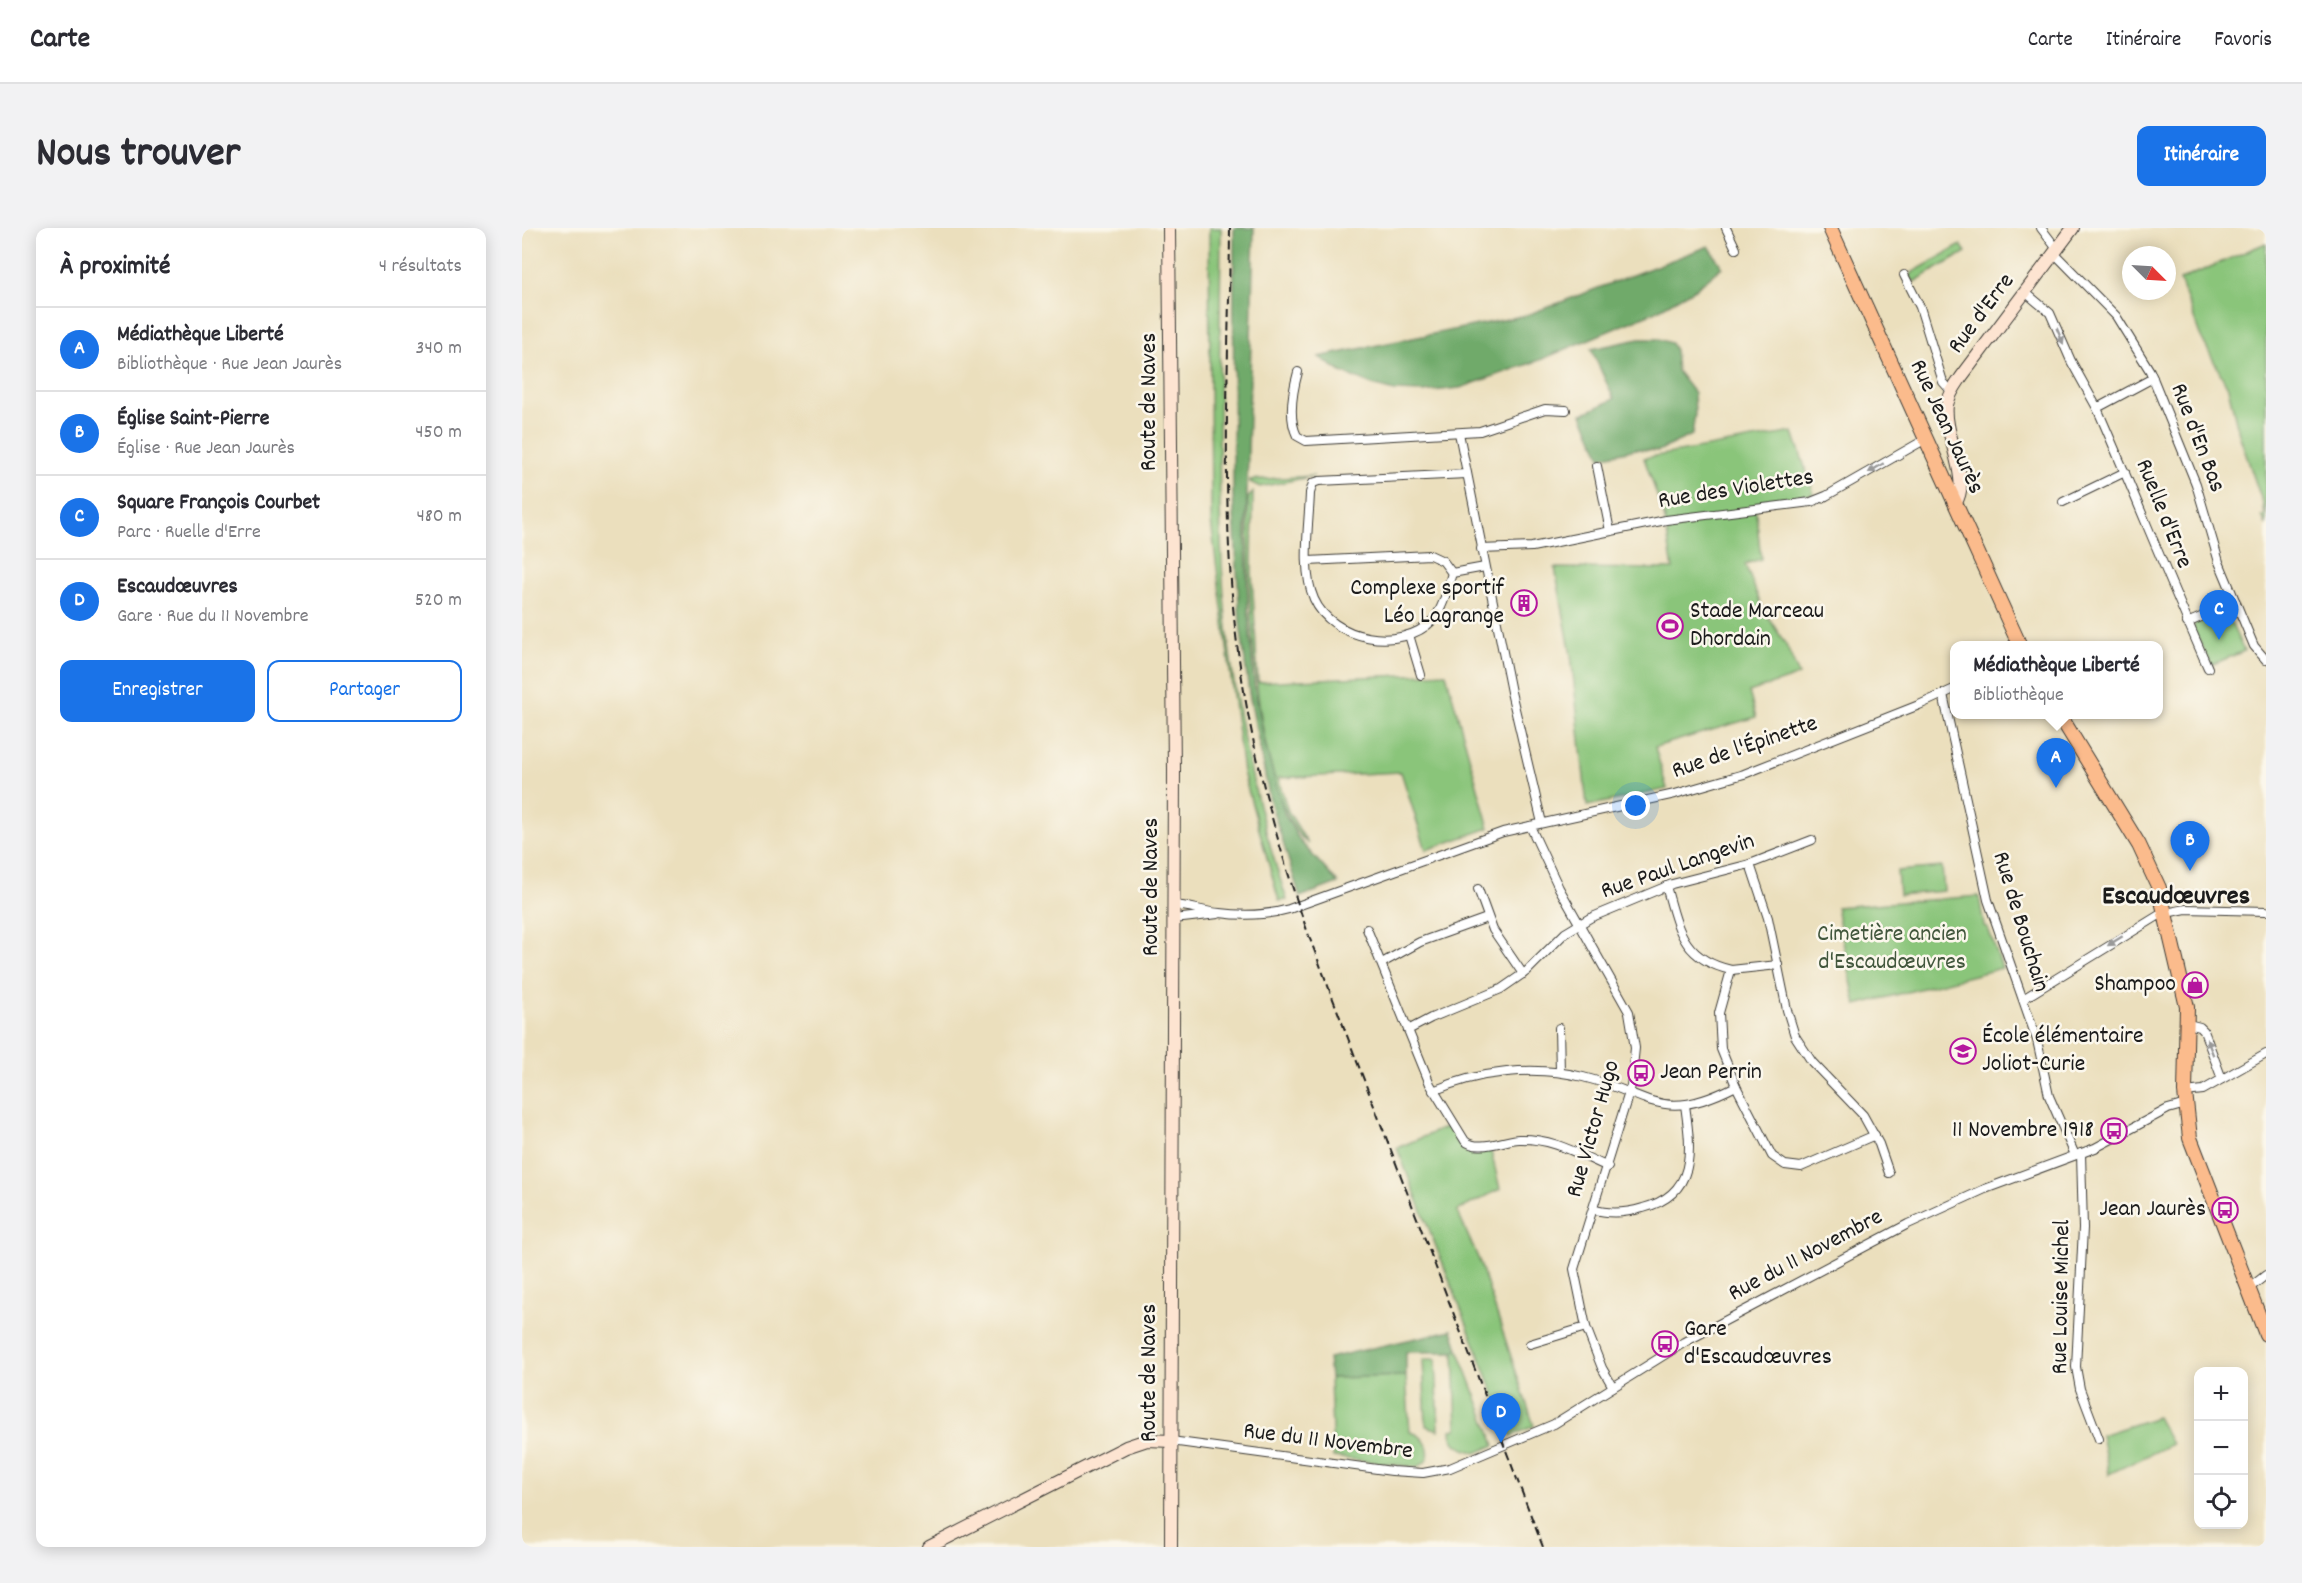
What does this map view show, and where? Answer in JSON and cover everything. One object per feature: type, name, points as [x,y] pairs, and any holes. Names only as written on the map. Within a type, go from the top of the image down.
[{"type":"main road","name":"Route de Naves","points":[[1169,228],[1174,905],[1171,1547]]},
{"type":"main road","name":"Rue Jean Jaurès","points":[[1830,228],[2018,641]]},
{"type":"main road","name":"Rue d'Erre","points":[[1956,502],[1961,486],[1947,418],[1952,392],[2073,228]]},
{"type":"main road","points":[[2062,719],[2144,853],[2159,888],[2184,992],[2188,1024],[2186,1098],[2194,1150],[2266,1334]]},
{"type":"main road","points":[[929,1547],[1126,1447],[1147,1440],[1171,1441]]},
{"type":"street","points":[[1726,228],[1736,249]]},
{"type":"street","name":"Rue d'En Bas","points":[[2041,228],[2055,251],[2115,316],[2153,378],[2196,484],[2215,549],[2236,602],[2257,651],[2266,660]]},
{"type":"street","points":[[1904,275],[1920,307],[1943,382],[1952,392]]},
{"type":"street","name":"Ruelle d'Erre","points":[[2025,292],[2050,313],[2071,361],[2097,408],[2208,668]]},
{"type":"street","points":[[1298,372],[1293,393],[1294,430],[1303,440],[1459,433],[1491,429],[1550,408],[1566,410]]},
{"type":"street","points":[[2097,408],[2153,378]]},
{"type":"street","points":[[1459,433],[1481,549],[1542,823]]},
{"type":"street","name":"Rue des Violettes","points":[[1481,549],[1532,547],[1666,520],[1816,501],[1926,439]]},
{"type":"street","points":[[1597,466],[1610,531]]},
{"type":"street","points":[[2063,502],[2125,472]]},
{"type":"street","points":[[1452,573],[1438,613],[1427,625],[1409,635],[1385,638],[1366,636],[1333,623],[1320,608],[1312,593],[1308,561],[1310,493],[1313,483],[1319,481],[1467,474]]},
{"type":"street","points":[[1308,561],[1434,555],[1443,561],[1452,573]]},
{"type":"street","points":[[1452,573],[1485,567]]},
{"type":"street","points":[[2187,623],[2236,602]]},
{"type":"street","points":[[1409,635],[1421,675]]},
{"type":"street","name":"Rue de l'Épinette","points":[[1174,919],[1222,914],[1272,913],[1290,909],[1495,835],[1674,794],[1744,774],[1950,691]]},
{"type":"street","name":"Rue de Bouchain","points":[[1943,694],[1988,900],[2039,1046],[2049,1096],[2078,1154]]},
{"type":"street","name":"Rue Victor Hugo","points":[[1530,826],[1555,881],[1621,993],[1631,1018],[1635,1055],[1628,1094],[1608,1167],[1576,1255],[1574,1269],[1586,1327],[1602,1368],[1613,1387]]},
{"type":"street","name":"Rue Paul Langevin","points":[[1408,1030],[1431,1018],[1494,993],[1523,974],[1560,937],[1579,924],[1666,886],[1750,864],[1812,840]]},
{"type":"street","points":[[1750,864],[1768,918],[1788,1016],[1799,1044],[1816,1066],[1853,1103],[1875,1135],[1888,1173]]},
{"type":"street","points":[[1666,886],[1678,928],[1686,945],[1706,961],[1731,970],[1778,965]]},
{"type":"street","points":[[1478,889],[1487,918],[1499,941],[1523,974]]},
{"type":"street","name":"Rue de l'Épinette","points":[[1174,905],[1190,906],[1222,914]]},
{"type":"street","points":[[2023,999],[2151,919],[2166,912],[2203,908],[2266,911]]},
{"type":"street","points":[[1382,963],[1420,942],[1487,918]]},
{"type":"street","points":[[1367,929],[1433,1091],[1468,1143],[1479,1146],[1501,1141],[1536,1140],[1565,1147],[1608,1167]]},
{"type":"street","points":[[1731,970],[1721,1005],[1719,1034],[1723,1056],[1769,1152],[1785,1165],[1795,1168],[1813,1164],[1875,1135]]},
{"type":"street","points":[[2188,1024],[2204,1031],[2223,1079]]},
{"type":"street","points":[[1559,1028],[1560,1072]]},
{"type":"street","name":"Rue du 11 Novembre","points":[[1171,1441],[1408,1473],[1435,1472],[1461,1464],[1554,1424],[1694,1337],[1908,1224],[1985,1189],[2078,1154],[2168,1109],[2266,1054]]},
{"type":"street","points":[[1433,1091],[1471,1077],[1537,1071],[1560,1072],[1592,1079],[1655,1103],[1684,1105],[1709,1100],[1736,1086]]},
{"type":"street","points":[[1593,1209],[1614,1213],[1642,1209],[1663,1201],[1677,1188],[1686,1172],[1690,1155],[1684,1105]]},
{"type":"street","name":"Rue Louise Michel","points":[[2078,1154],[2083,1228],[2076,1367],[2080,1389],[2099,1439]]},
{"type":"street","points":[[2248,1289],[2266,1275]]},
{"type":"street","points":[[1530,1344],[1586,1327]]},
{"type":"green space","points":[[1209,228],[1221,228],[1219,396],[1225,608],[1243,735],[1262,819],[1287,900],[1279,901],[1243,772],[1211,522]]},
{"type":"green space","points":[[1234,228],[1254,228],[1246,529],[1248,608],[1254,683],[1265,744],[1285,815],[1300,841],[1338,883],[1300,897],[1270,801],[1249,693],[1240,623],[1233,495]]},
{"type":"green space","points":[[2266,243],[2266,525],[2262,516],[2265,515],[2263,504],[2239,434],[2228,388],[2200,335],[2180,280]]},
{"type":"green space","points":[[1961,245],[1966,252],[1914,282],[1910,276],[1913,272]]},
{"type":"green space","points":[[1709,246],[1722,267],[1695,289],[1656,311],[1540,360],[1460,388],[1423,392],[1394,391],[1341,372],[1319,357],[1527,315]]},
{"type":"green space","points":[[1639,339],[1659,339],[1671,343],[1675,350],[1677,371],[1694,393],[1695,414],[1692,435],[1658,451],[1636,449],[1601,457],[1582,414],[1614,399],[1591,349]]},
{"type":"green space","name":"Stade Marceau Dhordain","points":[[1793,432],[1814,494],[1755,504],[1761,559],[1745,564],[1762,607],[1786,645],[1799,675],[1749,692],[1756,717],[1655,747],[1667,789],[1587,806],[1571,655],[1555,568],[1673,569],[1664,515],[1644,458]]},
{"type":"green space","points":[[1314,476],[1260,487],[1250,482],[1250,480]]},
{"type":"green space","points":[[1253,492],[1252,573],[1258,682],[1446,673],[1489,828],[1426,850],[1401,772],[1278,778],[1288,811],[1308,844],[1289,818],[1274,779],[1256,680],[1248,532],[1248,498]]},
{"type":"green space","points":[[2226,612],[2244,651],[2211,665],[2193,628],[2195,623]]},
{"type":"green space","points":[[1942,867],[1944,891],[1899,895],[1897,871]]},
{"type":"green space","name":"Cimetière ancien d'Escaudœuvres","points":[[1979,896],[1984,926],[1988,928],[2002,968],[1856,1005],[1836,907]]},
{"type":"green space","points":[[1449,1126],[1467,1149],[1478,1150],[1490,1147],[1500,1189],[1457,1211],[1479,1260],[1534,1426],[1511,1436],[1397,1148]]},
{"type":"green space","points":[[1452,1330],[1458,1349],[1454,1352],[1406,1352],[1406,1376],[1330,1378],[1328,1358]]},
{"type":"green space","points":[[1458,1349],[1495,1445],[1476,1453],[1458,1446],[1453,1440],[1451,1430],[1457,1429],[1454,1352]]},
{"type":"green space","points":[[1423,1359],[1436,1359],[1439,1430],[1426,1426]]},
{"type":"green space","points":[[1406,1376],[1410,1432],[1417,1434],[1426,1444],[1428,1455],[1426,1461],[1414,1467],[1333,1457],[1330,1378]]},
{"type":"green space","points":[[2157,1417],[2172,1444],[2109,1474],[2101,1435]]},
{"type":"railway","points":[[1230,228],[1228,528],[1240,667],[1264,785],[1285,862],[1310,939],[1543,1547]]},
{"type":"place","name":"Complexe sportif Léo Lagrange","points":[[1524,603]]},
{"type":"place","name":"Stade Marceau Dhordain","points":[[1670,626]]},
{"type":"place","name":"Square François Courbet","points":[[2219,640]]},
{"type":"place","name":"Médiathèque Liberté","points":[[2056,788]]},
{"type":"place","name":"Église Saint-Pierre","points":[[2190,871]]},
{"type":"place","name":"Shampoo","points":[[2195,985]]},
{"type":"place","name":"École élémentaire Joliot-Curie","points":[[1963,1051]]},
{"type":"place","name":"Jean Perrin","points":[[1641,1073]]},
{"type":"place","name":"11 Novembre 1918","points":[[2114,1131]]},
{"type":"place","name":"Jean Jaurès","points":[[2225,1210]]},
{"type":"place","name":"Gare d'Escaudœuvres","points":[[1665,1344]]},
{"type":"place","name":"Escaudœuvres","points":[[1501,1443]]},
{"type":"district","name":"Escaudœuvres","points":[[2176,897]]}]
